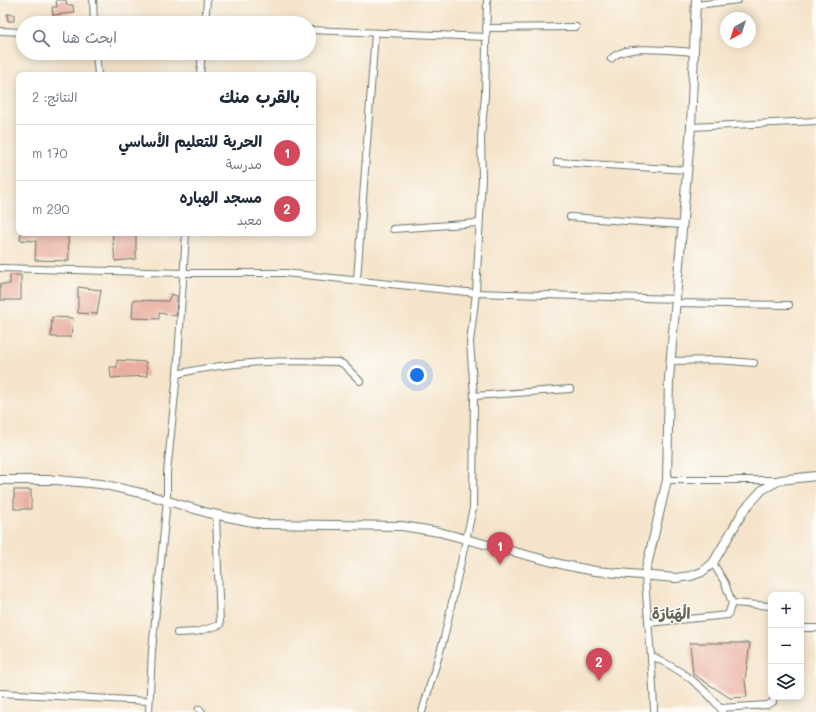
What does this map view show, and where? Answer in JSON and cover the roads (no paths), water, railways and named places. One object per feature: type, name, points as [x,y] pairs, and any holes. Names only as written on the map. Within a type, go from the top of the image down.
[{"type":"street","points":[[93,0],[94,16]]},
{"type":"street","points":[[206,16],[207,0]]},
{"type":"street","points":[[422,712],[444,638],[467,539],[474,500],[474,396],[470,342],[476,293],[478,223],[482,178],[481,137],[485,96],[487,0]]},
{"type":"street","points":[[654,712],[652,656],[645,574],[667,480],[670,361],[691,127],[696,3],[738,0]]},
{"type":"street","points":[[486,28],[576,27]]},
{"type":"street","points":[[316,30],[486,37]]},
{"type":"street","points":[[0,32],[16,32]]},
{"type":"street","points":[[357,280],[375,33]]},
{"type":"street","points":[[611,59],[615,54],[624,51],[649,49],[694,52]]},
{"type":"street","points":[[97,60],[98,72]]},
{"type":"street","points":[[200,72],[201,60]]},
{"type":"street","points":[[691,127],[816,121]]},
{"type":"street","points":[[556,162],[687,170]]},
{"type":"street","points":[[570,216],[682,225]]},
{"type":"street","points":[[393,230],[478,223]]},
{"type":"street","points":[[149,712],[148,701],[167,500],[167,473],[177,374],[186,236]]},
{"type":"street","points":[[0,268],[184,273],[285,273],[476,293],[789,305]]},
{"type":"street","points":[[670,361],[718,360],[754,363]]},
{"type":"street","points":[[177,374],[208,367],[240,363],[338,362],[360,381]]},
{"type":"street","points":[[474,396],[570,389]]},
{"type":"street","points":[[667,480],[780,480],[816,476]]},
{"type":"street","points":[[0,480],[79,482],[122,488],[216,515],[263,524],[402,526],[439,532],[564,565],[595,570],[675,578],[691,576],[702,572],[713,563],[749,502],[762,490],[780,480]]},
{"type":"street","points":[[177,633],[196,632],[220,625],[216,515]]},
{"type":"street","points":[[648,623],[728,615],[732,604],[725,583],[713,563]]},
{"type":"street","points":[[732,604],[768,606]]},
{"type":"street","points":[[804,628],[816,628]]},
{"type":"street","points":[[652,656],[675,667],[694,680],[722,710],[767,705],[773,702],[773,700]]},
{"type":"street","points":[[0,693],[148,701]]},
{"type":"place","name":"الحرية للتعليم الأساسي","points":[[500,565]]},
{"type":"place","name":"مسجد الهباره","points":[[599,681]]},
{"type":"district","name":"الْهَبَارَة","points":[[671,613]]}]
